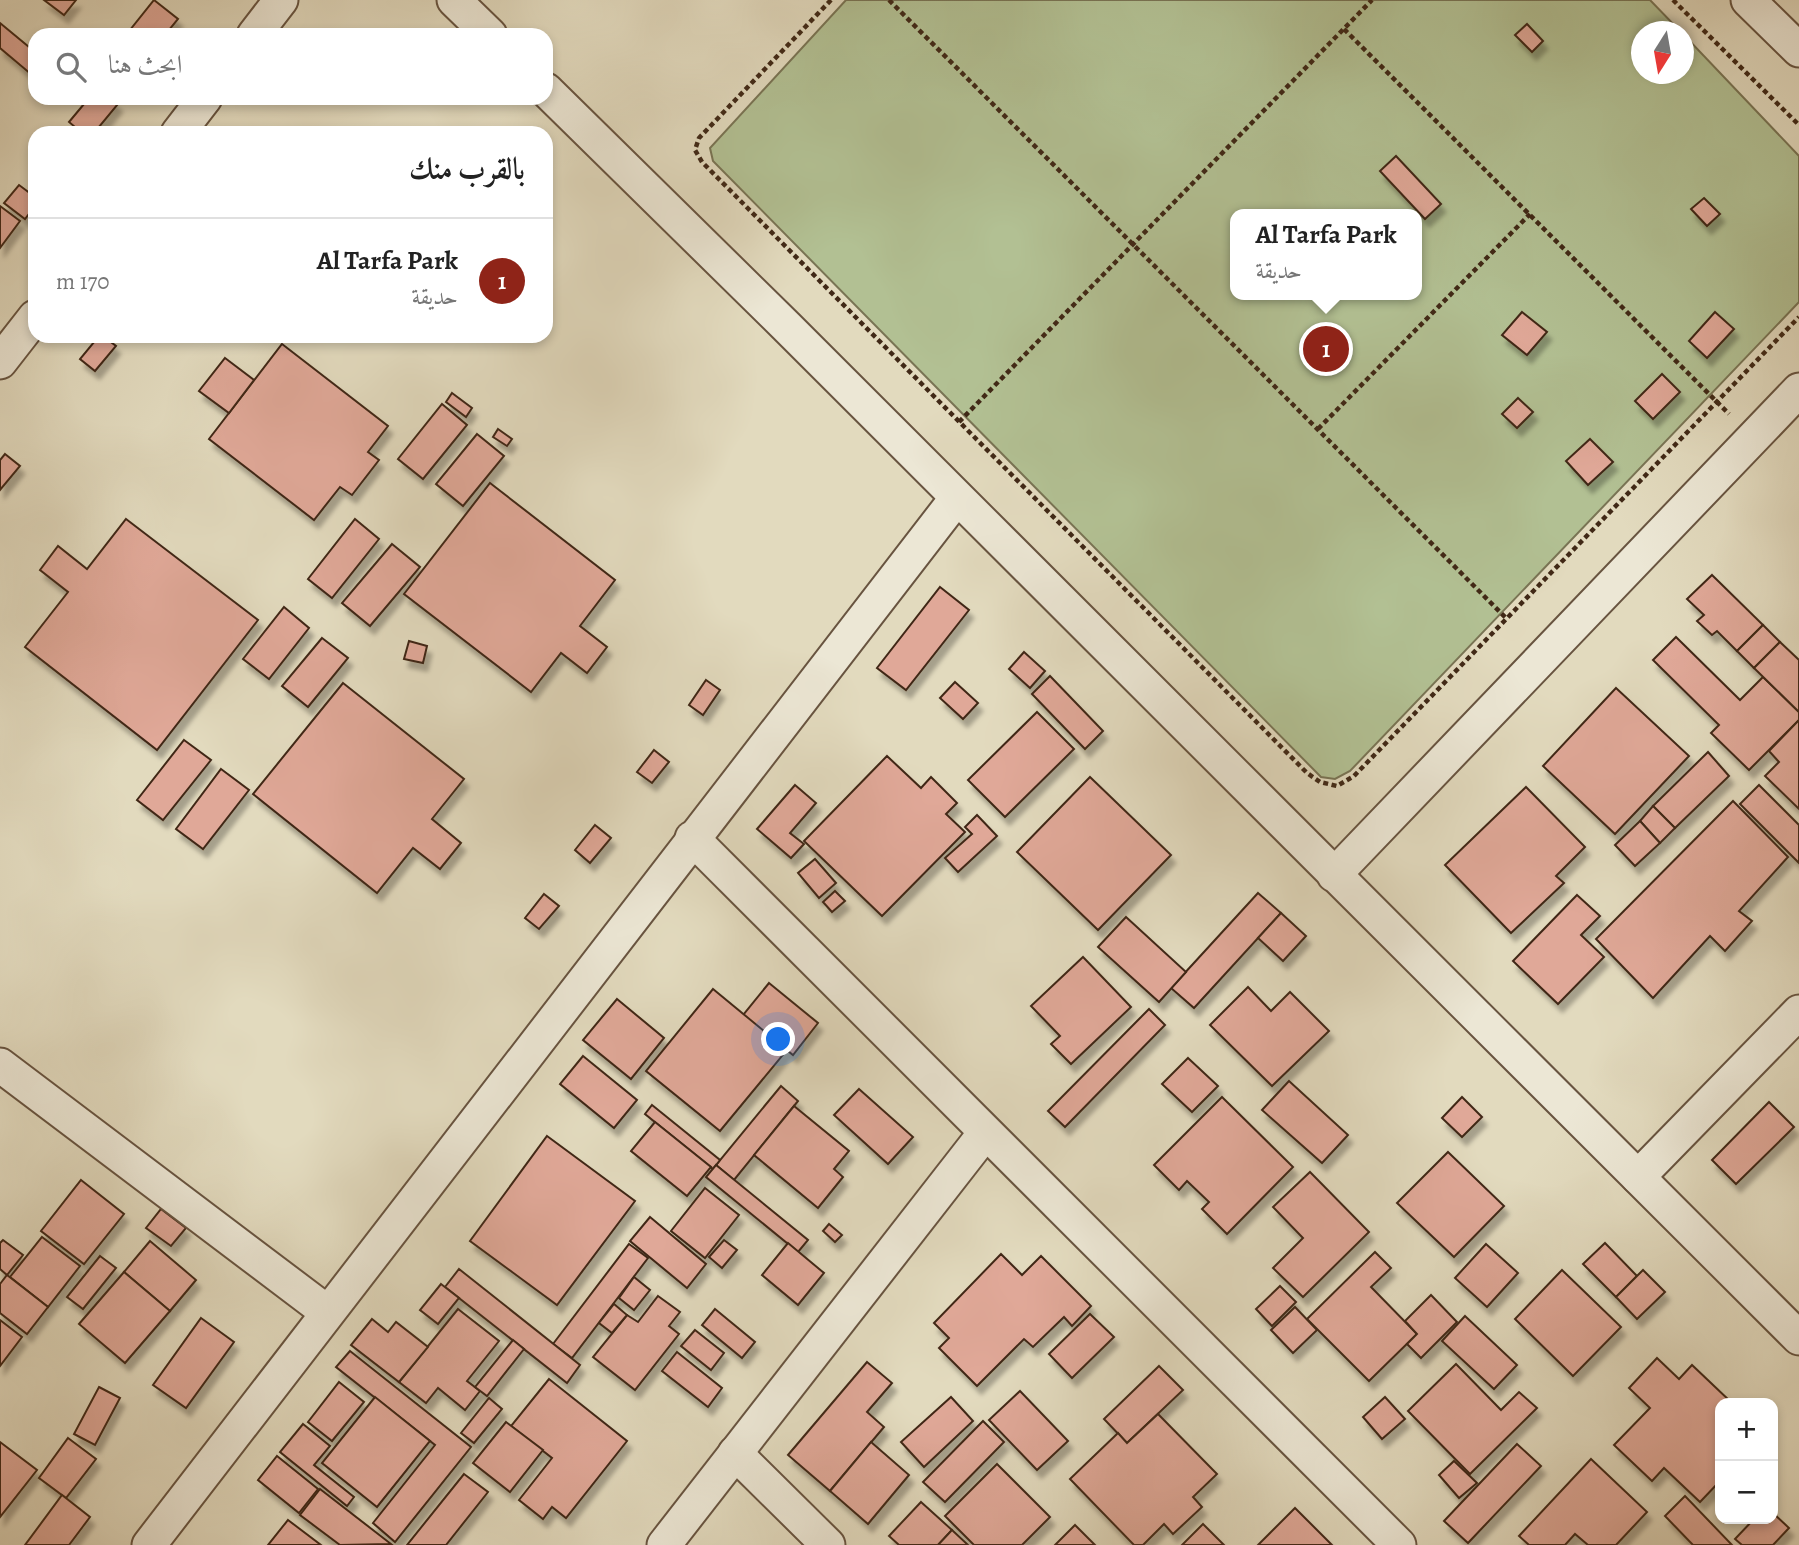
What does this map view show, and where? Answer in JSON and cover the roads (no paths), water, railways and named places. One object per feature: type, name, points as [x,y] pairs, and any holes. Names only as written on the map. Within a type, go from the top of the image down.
[{"type":"street","points":[[259,28],[281,0]]},
{"type":"street","points":[[454,0],[483,28]]},
{"type":"street","points":[[1748,0],[1799,50]]},
{"type":"street","points":[[553,97],[786,326],[956,499],[1799,1338]]},
{"type":"street","points":[[183,126],[200,105]]},
{"type":"street","points":[[0,362],[28,326]]},
{"type":"street","points":[[1334,875],[1799,390]]},
{"type":"street","points":[[149,1545],[956,499]]},
{"type":"street","points":[[692,838],[1399,1545]]},
{"type":"street","points":[[1638,1177],[1799,1012]]},
{"type":"street","points":[[0,1066],[327,1312]]},
{"type":"street","points":[[664,1545],[985,1133]]},
{"type":"street","points":[[735,1453],[828,1545]]},
{"type":"place","name":"Al Tarfa Park","points":[[1326,349]]}]
